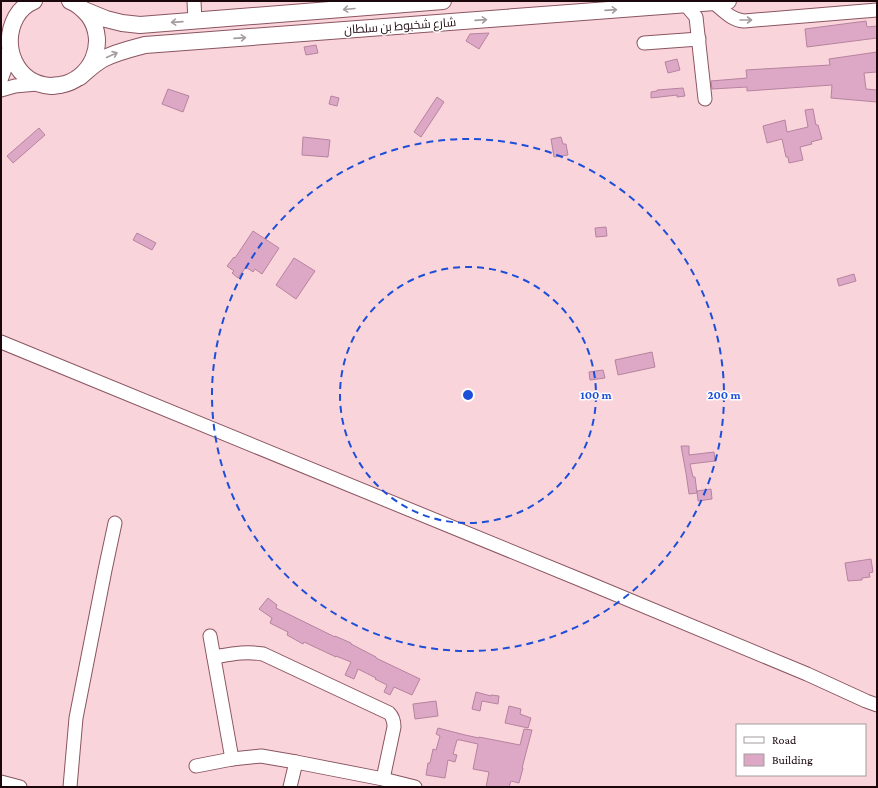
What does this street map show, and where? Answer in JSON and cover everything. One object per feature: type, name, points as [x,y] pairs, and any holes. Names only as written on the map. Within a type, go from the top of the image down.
[{"type":"main road","points":[[34,1],[20,6],[11,23],[7,37],[8,52],[14,65],[24,76],[37,84],[52,86],[67,84],[80,77],[90,66],[96,52],[97,36],[93,22],[75,4]]},
{"type":"main road","name":"شارع شخبوط بن سلطان","points":[[75,4],[106,19],[122,24],[140,25],[443,1]]},
{"type":"main road","name":"شارع شخبوط بن سلطان","points":[[80,77],[101,60],[127,49],[145,45],[715,2]]},
{"type":"street","points":[[194,1],[195,21]]},
{"type":"street","points":[[696,17],[702,7],[715,2],[731,17],[744,21],[877,10]]},
{"type":"street","points":[[685,4],[696,17],[705,99]]},
{"type":"street","points":[[644,43],[699,38]]},
{"type":"street","points":[[1,80],[7,62],[8,52]]},
{"type":"street","points":[[1,90],[15,86],[37,84]]},
{"type":"street","points":[[1,342],[601,588],[807,674],[877,705]]},
{"type":"street","points":[[70,787],[76,718],[104,570],[115,523]]},
{"type":"street","points":[[210,636],[232,759]]},
{"type":"street","points":[[214,657],[251,652],[263,654],[389,713],[392,716],[394,727],[383,779]]},
{"type":"street","points":[[196,766],[232,759],[261,756],[383,779],[415,787]]},
{"type":"street","points":[[290,787],[296,762]]},
{"type":"street","points":[[1,782],[20,787]]},
{"type":"building","points":[[866,21],[867,27],[877,26],[877,38],[807,47],[805,29]]},
{"type":"building","points":[[489,33],[479,49],[466,41],[470,34]]},
{"type":"building","points":[[316,45],[318,53],[306,55],[304,47]]},
{"type":"building","points":[[877,52],[877,72],[864,73],[866,89],[877,90],[877,102],[831,98],[832,85],[747,91],[747,87],[712,89],[711,81],[747,78],[746,70],[830,65],[829,59]]},
{"type":"building","points":[[677,59],[680,70],[668,73],[665,62]]},
{"type":"building","points":[[683,88],[685,96],[677,97],[677,95],[651,98],[651,92],[657,90]]},
{"type":"building","points":[[168,89],[189,96],[183,112],[162,104]]},
{"type":"building","points":[[331,96],[339,98],[337,106],[329,104]]},
{"type":"building","points":[[437,97],[444,102],[421,137],[414,132]]},
{"type":"building","points":[[813,109],[816,125],[818,125],[822,139],[811,142],[812,144],[800,147],[803,160],[789,163],[782,139],[767,143],[763,126],[785,120],[787,132],[808,127],[805,110]]},
{"type":"building","points":[[39,128],[45,135],[13,163],[7,156]]},
{"type":"building","points":[[303,137],[330,140],[328,157],[302,155]]},
{"type":"building","points":[[561,137],[563,144],[566,144],[568,155],[554,157],[551,139]]},
{"type":"building","points":[[606,227],[607,236],[596,237],[595,228]]},
{"type":"building","points":[[253,231],[279,248],[262,274],[255,269],[253,272],[246,267],[238,278],[232,273],[234,271],[227,266],[234,257],[235,258]]},
{"type":"building","points":[[137,233],[156,243],[152,250],[133,240]]},
{"type":"building","points":[[294,258],[315,271],[296,299],[276,285]]},
{"type":"building","points":[[854,274],[856,281],[839,286],[837,279]]},
{"type":"building","points":[[652,352],[655,367],[618,375],[615,360]]},
{"type":"building","points":[[603,370],[605,378],[590,380],[589,372]]},
{"type":"building","points":[[681,446],[689,446],[689,455],[714,452],[715,461],[690,464],[693,477],[695,477],[697,493],[689,494]]},
{"type":"building","points":[[711,489],[712,499],[698,501],[697,491]]},
{"type":"building","points":[[871,559],[873,572],[869,573],[870,577],[862,578],[862,580],[848,581],[845,563]]},
{"type":"building","points":[[268,598],[277,605],[276,608],[335,637],[351,643],[376,658],[420,679],[412,695],[394,687],[390,695],[384,692],[387,685],[358,669],[354,679],[345,675],[351,662],[336,657],[304,642],[303,644],[287,635],[288,632],[270,623],[272,618],[259,609]]},
{"type":"building","points":[[476,692],[491,696],[499,696],[498,704],[482,701],[480,711],[472,709]]},
{"type":"building","points":[[436,701],[438,716],[415,719],[413,704]]},
{"type":"building","points":[[509,706],[521,709],[520,714],[531,718],[528,728],[505,723]]},
{"type":"building","points":[[438,728],[479,738],[520,745],[524,729],[532,730],[519,783],[511,781],[509,787],[486,787],[489,772],[473,769],[478,744],[460,740],[457,740],[453,754],[457,755],[455,762],[448,760],[445,778],[426,775],[433,749],[436,750],[440,736],[436,734]]}]
